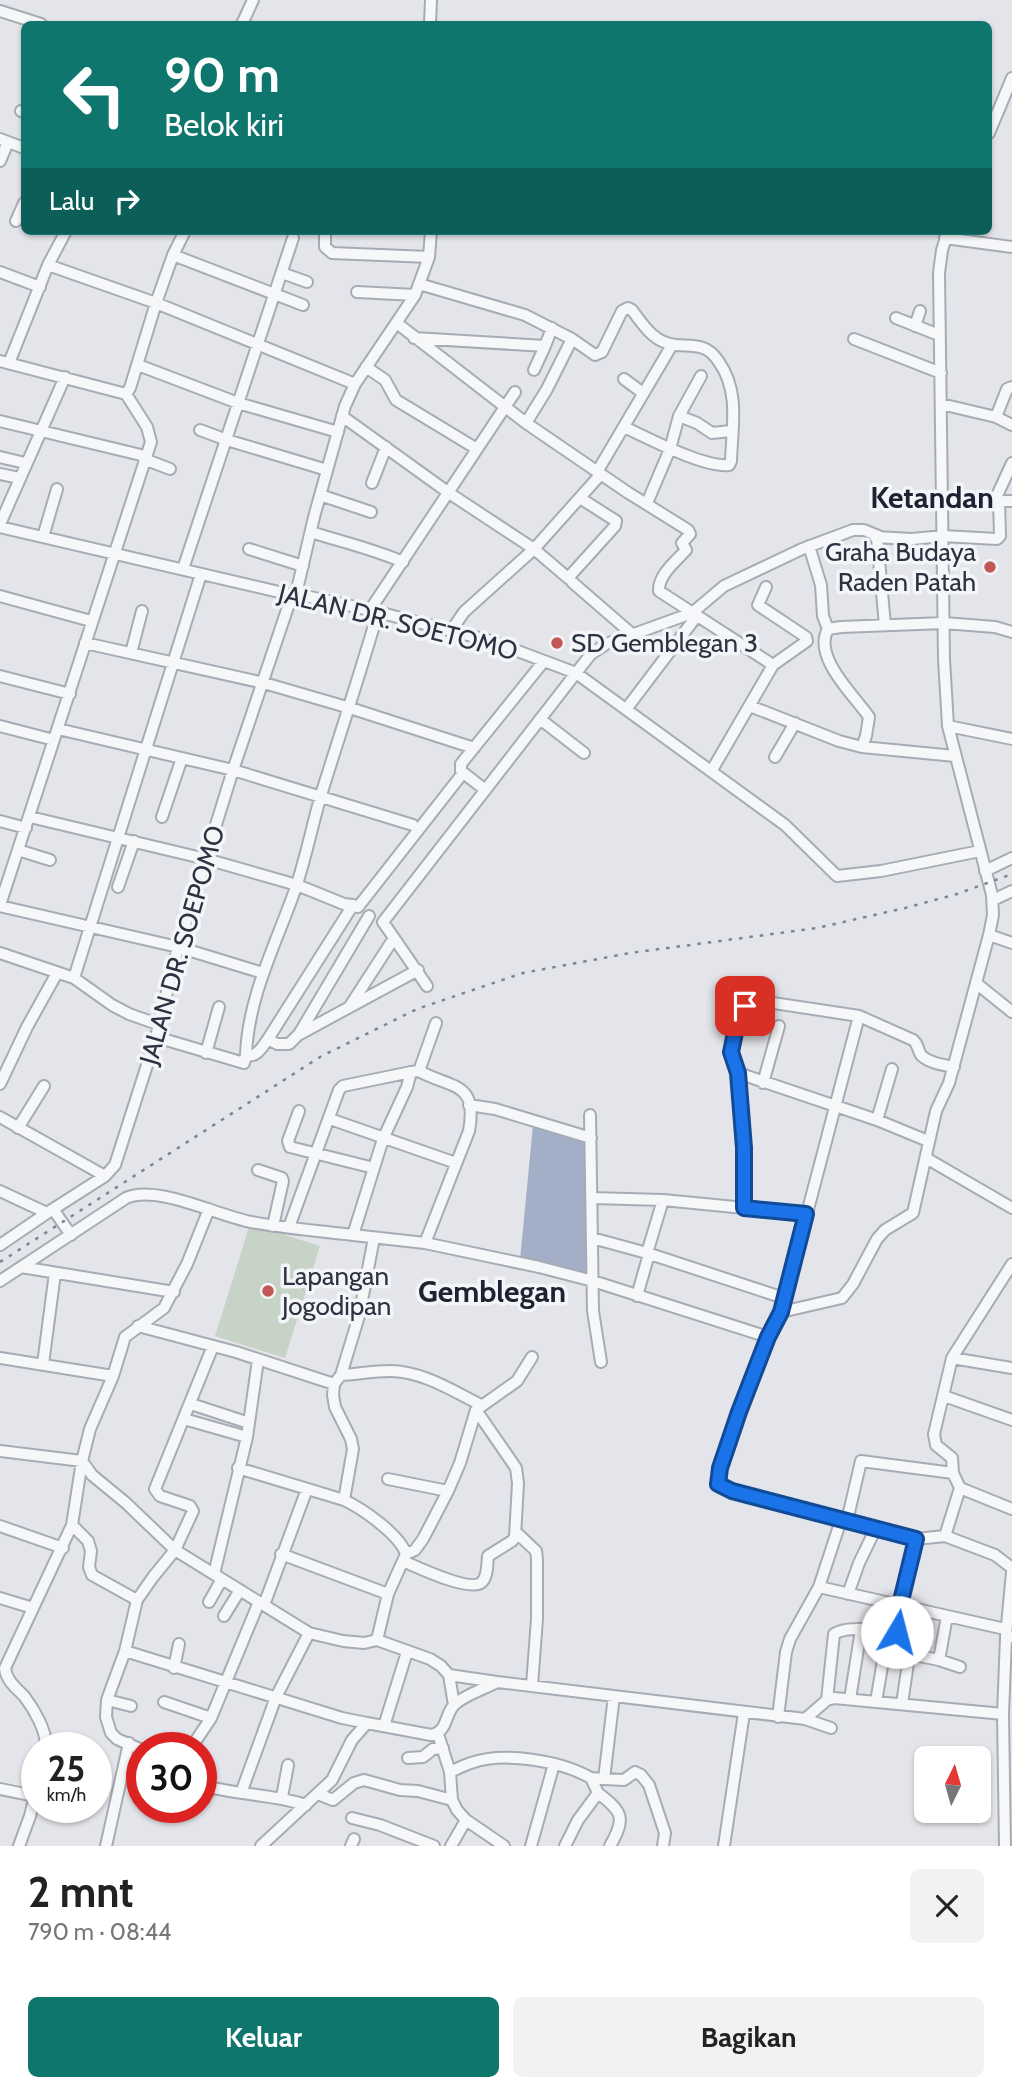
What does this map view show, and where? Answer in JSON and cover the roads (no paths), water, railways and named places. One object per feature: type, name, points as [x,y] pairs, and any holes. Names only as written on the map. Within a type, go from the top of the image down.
[{"type":"street","points":[[243,21],[253,0]]},
{"type":"street","points":[[430,21],[431,0]]},
{"type":"street","points":[[0,11],[32,21]]},
{"type":"street","points":[[992,126],[1012,78]]},
{"type":"street","points":[[0,161],[4,140],[21,147]]},
{"type":"street","points":[[16,221],[21,210]]},
{"type":"street","points":[[64,235],[4,362],[126,394],[149,434],[150,442],[0,905],[178,947],[263,973]]},
{"type":"street","points":[[126,394],[131,388],[156,303],[183,235]]},
{"type":"street","points":[[325,235],[325,247],[332,253],[429,257]]},
{"type":"street","name":"JALAN DR. SOEPOMO","points":[[1,1244],[105,1177],[111,1172],[118,1158],[156,1037],[178,947],[233,770],[303,566],[342,416],[355,384],[398,324],[417,290],[429,257],[431,235]]},
{"type":"street","points":[[781,1312],[832,1301],[847,1294],[877,1239],[885,1230],[914,1213],[936,1111],[954,1067],[989,935],[993,900],[948,726],[939,335],[939,273],[947,235]]},
{"type":"street","points":[[952,235],[1012,247]]},
{"type":"street","points":[[183,569],[293,238]]},
{"type":"street","points":[[173,255],[303,305]]},
{"type":"street","points":[[48,265],[156,303],[355,384]]},
{"type":"street","points":[[0,272],[40,287]]},
{"type":"street","points":[[282,273],[307,282]]},
{"type":"street","points":[[357,292],[417,290],[525,315],[599,356],[622,312],[628,308],[650,335],[671,345],[705,348],[718,361],[731,384],[734,400],[729,465],[717,465],[670,449],[624,427]]},
{"type":"street","points":[[915,326],[920,311]]},
{"type":"street","points":[[896,318],[939,335]]},
{"type":"street","points":[[398,324],[526,423],[690,531],[682,543],[686,550],[666,572],[658,588],[661,594],[773,665]]},
{"type":"street","points":[[534,370],[552,328]]},
{"type":"street","points":[[414,338],[545,346]]},
{"type":"street","points":[[526,423],[572,339]]},
{"type":"street","points":[[854,339],[941,373]]},
{"type":"street","points":[[451,631],[464,612],[534,549],[580,498],[599,473],[671,345]]},
{"type":"street","points":[[138,365],[238,403],[338,432]]},
{"type":"street","points":[[366,367],[385,380],[396,400],[477,449]]},
{"type":"street","points":[[647,503],[670,449],[679,416],[701,376]]},
{"type":"street","points":[[0,525],[65,377]]},
{"type":"street","points":[[624,379],[643,393]]},
{"type":"street","points":[[996,416],[1007,389],[1012,387]]},
{"type":"street","points":[[156,1037],[244,1063],[247,1033],[263,973],[297,885],[320,797],[350,708],[374,611],[403,562],[515,392]]},
{"type":"street","points":[[941,404],[996,416],[1012,425]]},
{"type":"street","points":[[342,416],[449,493],[534,549],[568,578],[615,526],[616,521],[580,498]]},
{"type":"street","points":[[679,416],[712,433],[731,431]]},
{"type":"street","points":[[0,421],[144,458],[170,468]]},
{"type":"street","points":[[200,430],[327,470]]},
{"type":"street","points":[[372,482],[386,447]]},
{"type":"street","points":[[0,457],[25,463]]},
{"type":"street","points":[[627,708],[694,615],[724,586],[808,546],[844,533],[864,530],[879,537],[912,539],[943,536],[999,538],[997,500],[1012,463]]},
{"type":"street","points":[[0,474],[19,478]]},
{"type":"street","points":[[43,537],[57,489]]},
{"type":"street","points":[[320,495],[371,512]]},
{"type":"street","points":[[944,502],[1012,501]]},
{"type":"street","name":"JALAN DR. SOETOMO","points":[[0,525],[113,554],[374,611],[506,646],[576,673],[785,825],[837,876],[881,871],[980,851]]},
{"type":"street","points":[[311,531],[366,550],[377,551],[403,562]]},
{"type":"street","points":[[879,537],[885,625]]},
{"type":"street","points":[[808,546],[821,585],[821,607],[828,629],[824,639],[832,668],[869,718],[862,747]]},
{"type":"street","points":[[248,549],[303,566]]},
{"type":"street","points":[[74,978],[201,574]]},
{"type":"street","points":[[572,582],[632,634]]},
{"type":"street","points":[[712,770],[773,665],[805,644],[807,639],[758,606],[766,587]]},
{"type":"street","points":[[0,596],[91,621]]},
{"type":"street","points":[[131,653],[142,611]]},
{"type":"street","points":[[383,922],[484,789],[595,651],[632,634],[694,615]]},
{"type":"street","points":[[828,629],[944,623],[995,627],[1012,632]]},
{"type":"street","points":[[85,643],[264,683],[474,748]]},
{"type":"street","points":[[484,789],[460,770],[461,764],[544,661]]},
{"type":"street","points":[[0,676],[69,694]]},
{"type":"street","points":[[750,706],[839,741],[862,747],[955,755]]},
{"type":"street","points":[[540,719],[584,753]]},
{"type":"street","points":[[775,757],[795,723]]},
{"type":"street","points":[[0,726],[147,751],[233,770],[413,825]]},
{"type":"street","points":[[948,726],[1012,739]]},
{"type":"street","points":[[162,817],[182,758]]},
{"type":"street","points":[[246,1055],[258,1053],[355,906],[463,773]]},
{"type":"street","points":[[0,821],[28,822],[134,841],[297,885],[355,906],[383,922],[418,970],[426,986]]},
{"type":"street","points":[[118,887],[134,841]]},
{"type":"street","points":[[18,850],[50,860]]},
{"type":"street","points":[[985,871],[1012,858]]},
{"type":"street","points":[[993,900],[1012,891]]},
{"type":"street","points":[[298,1035],[369,916]]},
{"type":"street","points":[[989,935],[1012,943]]},
{"type":"street","points":[[348,1008],[394,938]]},
{"type":"street","points":[[0,953],[74,978],[129,1014],[159,1025]]},
{"type":"street","points":[[268,1039],[285,1045],[298,1035],[418,970]]},
{"type":"street","points":[[0,1084],[57,973]]},
{"type":"street","points":[[976,983],[1012,1012]]},
{"type":"street","points":[[744,1208],[744,1148],[738,1073],[731,1052],[739,1014],[754,1000],[859,1016],[917,1042],[924,1058],[954,1067]]},
{"type":"street","points":[[206,1053],[219,1007]]},
{"type":"street","points":[[859,1016],[781,1312],[768,1337],[720,1468],[718,1484],[732,1491],[875,1530],[916,1539],[945,1536],[986,1551],[1012,1567],[1003,1714],[1005,1846]]},
{"type":"street","points":[[353,1235],[383,1139],[436,1023]]},
{"type":"street","points":[[763,1083],[779,1026]]},
{"type":"street","points":[[877,1120],[892,1069]]},
{"type":"street","points":[[289,1227],[339,1090],[343,1086],[415,1072],[463,1090],[471,1119],[469,1131],[425,1243]]},
{"type":"street","points":[[738,1073],[877,1120],[928,1141]]},
{"type":"street","points":[[19,1128],[44,1086]]},
{"type":"street","points":[[469,1105],[495,1109],[591,1138]]},
{"type":"street","points":[[299,1111],[288,1144],[374,1168]]},
{"type":"street","points":[[590,1115],[594,1324],[601,1363]]},
{"type":"street","points":[[0,1117],[105,1177]]},
{"type":"street","points":[[330,1119],[456,1163]]},
{"type":"street","points":[[926,1158],[1012,1208]]},
{"type":"street","points":[[258,1170],[282,1178],[283,1181],[273,1226]]},
{"type":"street","points":[[0,1191],[50,1211],[71,1235]]},
{"type":"street","points":[[0,1281],[132,1195],[150,1195],[273,1226],[425,1243],[539,1267],[593,1281],[768,1337]]},
{"type":"street","points":[[592,1198],[663,1200],[806,1214]]},
{"type":"street","points":[[637,1296],[663,1200]]},
{"type":"street","points":[[44,1732],[27,1700],[5,1673],[72,1525],[89,1429],[113,1376],[125,1337],[158,1314],[174,1292],[209,1209]]},
{"type":"street","points":[[344,1500],[353,1449],[351,1439],[335,1407],[333,1395],[359,1316],[374,1238]]},
{"type":"street","points":[[592,1238],[648,1253],[784,1298]]},
{"type":"street","points":[[945,1536],[960,1488],[953,1473],[952,1458],[936,1445],[933,1439],[952,1358],[1012,1264]]},
{"type":"street","points":[[22,1267],[174,1292]]},
{"type":"street","points":[[43,1364],[55,1273]]},
{"type":"street","points":[[138,1326],[337,1380],[391,1371],[409,1373],[441,1385],[478,1407],[516,1468],[516,1532],[512,1541],[488,1556],[485,1578],[478,1585],[472,1586],[449,1580],[404,1558],[399,1539],[354,1505],[238,1468]]},
{"type":"street","points":[[126,1742],[111,1733],[106,1717],[107,1700],[125,1651],[137,1600],[175,1550],[191,1516],[192,1508],[160,1496],[155,1489],[214,1346]]},
{"type":"street","points":[[377,1640],[388,1594],[404,1558],[415,1550],[423,1539],[448,1491],[478,1407],[517,1381],[531,1357]]},
{"type":"street","points":[[0,1358],[113,1376]]},
{"type":"street","points":[[952,1358],[1012,1368]]},
{"type":"street","points":[[209,1602],[218,1577],[238,1468],[247,1437],[258,1360]]},
{"type":"street","points":[[944,1396],[1012,1420]]},
{"type":"street","points":[[191,1404],[249,1423]]},
{"type":"street","points":[[184,1419],[247,1437]]},
{"type":"street","points":[[0,1451],[82,1461],[92,1475],[175,1550],[309,1633],[343,1641],[364,1643],[377,1640],[430,1659],[441,1666],[449,1675],[454,1705],[444,1727],[438,1734],[431,1735],[342,1718],[125,1651]]},
{"type":"street","points":[[849,1455],[861,1461],[953,1473]]},
{"type":"street","points":[[778,1717],[790,1639],[819,1587],[844,1521],[861,1461]]},
{"type":"street","points":[[388,1479],[448,1491]]},
{"type":"street","points":[[960,1488],[1012,1509]]},
{"type":"street","points":[[202,1732],[227,1683],[240,1642],[261,1604],[307,1489]]},
{"type":"street","points":[[72,1525],[90,1546],[89,1567],[92,1575],[137,1600]]},
{"type":"street","points":[[0,1526],[62,1548]]},
{"type":"street","points":[[848,1594],[875,1530]]},
{"type":"street","points":[[516,1532],[536,1551],[537,1559],[537,1619],[531,1685]]},
{"type":"street","points":[[876,1702],[916,1539]]},
{"type":"street","points":[[281,1554],[388,1594]]},
{"type":"street","points":[[819,1587],[1008,1631]]},
{"type":"street","points":[[224,1616],[240,1590]]},
{"type":"street","points":[[0,1598],[33,1608]]},
{"type":"street","points":[[939,1660],[947,1616]]},
{"type":"street","points":[[827,1700],[834,1634],[843,1629],[912,1636],[902,1704]]},
{"type":"street","points":[[850,1699],[861,1630]]},
{"type":"street","points":[[241,1793],[276,1697],[309,1633]]},
{"type":"street","points":[[174,1668],[179,1644]]},
{"type":"street","points":[[384,1726],[407,1652]]},
{"type":"street","points":[[909,1654],[960,1667]]},
{"type":"street","points":[[449,1675],[805,1720],[831,1728]]},
{"type":"street","points":[[454,1705],[497,1682]]},
{"type":"street","points":[[604,1779],[614,1696]]},
{"type":"street","points":[[805,1720],[827,1700],[834,1698],[1003,1714]]},
{"type":"street","points":[[107,1700],[131,1706]]},
{"type":"street","points":[[164,1702],[211,1718]]},
{"type":"street","points":[[724,1846],[744,1713]]},
{"type":"street","points":[[261,1846],[332,1780],[352,1740],[367,1724]]},
{"type":"street","points":[[438,1734],[450,1772],[452,1800],[457,1810],[466,1820],[504,1846]]},
{"type":"street","points":[[408,1758],[423,1757],[433,1749],[443,1748]]},
{"type":"street","points":[[106,1846],[126,1756]]},
{"type":"street","points":[[450,1772],[472,1762],[522,1759],[554,1764],[591,1778],[624,1780],[635,1772],[648,1782],[665,1832],[663,1846]]},
{"type":"street","points":[[531,1846],[554,1764]]},
{"type":"street","points":[[282,1797],[288,1765]]},
{"type":"street","points":[[591,1778],[598,1793],[612,1804],[620,1817],[619,1830],[610,1846]]},
{"type":"street","points":[[318,1794],[333,1800],[354,1783],[364,1780],[452,1800]]},
{"type":"street","points":[[217,1788],[282,1797],[306,1805]]},
{"type":"street","points":[[0,1789],[21,1791]]},
{"type":"street","points":[[565,1846],[578,1820],[598,1793]]},
{"type":"street","points":[[352,1818],[380,1825],[434,1846]]},
{"type":"street","points":[[451,1846],[466,1820]]},
{"type":"street","points":[[19,1846],[26,1823]]},
{"type":"water","points":[[533,1125],[590,1141],[590,1275],[520,1260]]},
{"type":"railway","points":[[0,1262],[320,1057],[417,1009],[523,973],[630,953],[817,928],[957,894],[1012,874]]},
{"type":"place","name":"Graha Budaya Raden Patah","points":[[990,567]]},
{"type":"place","name":"SD Gemblegan 3","points":[[557,643]]},
{"type":"place","name":"Lapangan Jogodipan","points":[[268,1291]]},
{"type":"district","name":"Ketandan","points":[[932,498]]},
{"type":"district","name":"Gemblegan","points":[[492,1292]]}]
